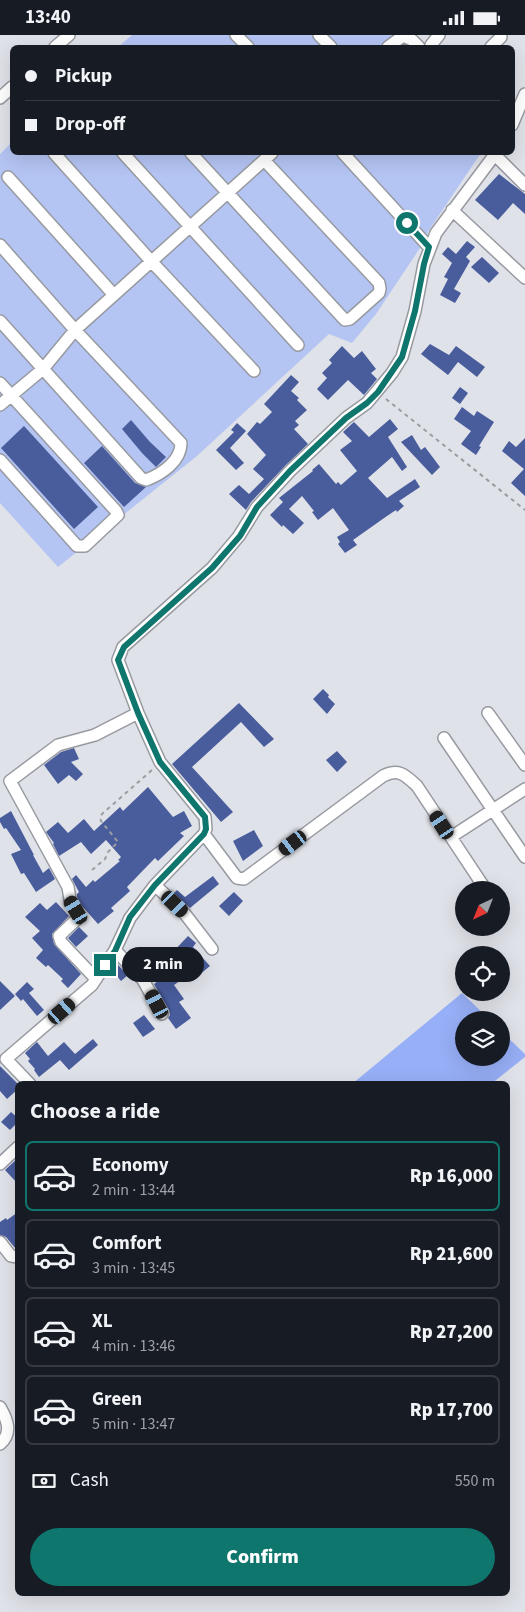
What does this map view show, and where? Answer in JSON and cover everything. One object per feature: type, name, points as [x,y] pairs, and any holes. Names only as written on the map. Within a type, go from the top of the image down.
[{"type":"street","points":[[57,45],[69,35]]},
{"type":"street","points":[[236,35],[246,45]]},
{"type":"street","points":[[319,35],[329,45]]},
{"type":"street","points":[[430,45],[439,35]]},
{"type":"street","points":[[391,45],[403,36],[412,40],[417,45]]},
{"type":"street","points":[[0,98],[10,89]]},
{"type":"street","points":[[515,118],[525,96]]},
{"type":"street","points":[[56,155],[254,371]]},
{"type":"street","points":[[125,155],[298,345]]},
{"type":"street","points":[[0,405],[42,369],[75,330],[228,193],[268,156],[379,283],[379,293],[350,319],[345,320],[342,317],[228,193],[193,155]]},
{"type":"street","points":[[345,155],[429,247]]},
{"type":"street","points":[[27,1081],[3,1057],[92,985],[115,951],[130,917],[155,885],[204,834],[206,829],[205,817],[160,762],[138,713],[118,660],[124,647],[212,568],[240,536],[257,507],[290,471],[346,418],[367,403],[378,392],[402,357],[415,311],[429,247],[452,210],[494,155]]},
{"type":"street","points":[[496,155],[525,185]]},
{"type":"street","points":[[8,177],[114,295]]},
{"type":"street","points":[[452,210],[525,278]]},
{"type":"street","points":[[0,245],[75,330],[181,443],[181,450],[167,468],[146,480],[141,478],[0,321]]},
{"type":"street","points":[[0,383],[118,515],[85,546],[77,545],[0,460]]},
{"type":"street","points":[[96,979],[61,943],[59,936],[77,919],[78,915],[70,899],[68,887],[10,781],[58,745],[95,735],[138,713]]},
{"type":"street","points":[[488,713],[525,765]]},
{"type":"street","points":[[444,738],[525,857]]},
{"type":"street","points":[[204,834],[237,878],[244,879],[391,772],[406,775],[417,786],[480,881]]},
{"type":"street","points":[[450,837],[525,789]]},
{"type":"street","points":[[155,885],[184,914],[212,949]]},
{"type":"street","points":[[115,951],[131,965],[143,980],[162,1014]]},
{"type":"street","points":[[0,1164],[15,1154]]},
{"type":"street","points":[[0,1241],[11,1255],[15,1256]]},
{"type":"street","points":[[0,1407],[6,1417],[8,1428],[7,1434],[0,1443]]},
{"type":"path","points":[[378,392],[525,510]]},
{"type":"path","points":[[92,870],[105,859],[108,852],[118,842],[100,817],[160,762]]},
{"type":"shaded area","points":[[132,35],[408,35],[420,45],[120,45]]},
{"type":"shaded area","points":[[10,144],[10,155],[480,155],[376,314],[352,343],[329,334],[197,456],[58,567],[0,503],[0,154]]},
{"type":"shaded area","points":[[455,999],[455,1001],[470,1001],[481,1011],[455,1011],[455,1066],[510,1066],[510,1040],[525,1054],[525,1057],[495,1081],[356,1081]]},
{"type":"building","points":[[499,174],[525,194],[525,214],[513,203],[498,220],[475,200]]},
{"type":"building","points":[[467,241],[475,247],[466,257],[470,261],[454,289],[461,293],[455,303],[440,295],[448,279],[444,277],[452,263],[442,254],[448,247],[456,254]]},
{"type":"building","points":[[482,257],[499,273],[489,283],[471,267]]},
{"type":"building","points":[[430,344],[449,355],[456,346],[485,367],[477,377],[458,362],[448,375],[421,354]]},
{"type":"building","points":[[342,346],[354,358],[362,351],[376,369],[371,373],[377,379],[364,395],[348,380],[328,400],[317,389],[327,378],[322,373],[332,363],[329,360]]},
{"type":"building","points":[[291,375],[299,382],[291,391],[299,398],[297,400],[307,410],[295,421],[299,425],[294,429],[308,444],[251,502],[246,510],[229,494],[239,485],[249,494],[264,479],[253,469],[266,455],[247,434],[257,422],[260,424],[272,412],[264,404]]},
{"type":"building","points":[[460,387],[468,393],[460,404],[452,398]]},
{"type":"building","points":[[462,407],[474,416],[477,411],[494,422],[479,446],[481,447],[476,455],[461,444],[471,431],[454,419]]},
{"type":"building","points":[[390,419],[398,429],[388,437],[407,467],[402,471],[392,457],[368,478],[387,498],[415,479],[420,487],[399,501],[404,506],[397,512],[396,510],[353,540],[357,545],[345,553],[338,544],[340,542],[337,537],[349,530],[333,508],[318,520],[312,512],[314,511],[302,496],[289,509],[304,523],[293,534],[283,525],[282,527],[270,515],[283,502],[279,498],[319,464],[336,484],[338,482],[341,485],[357,471],[340,450],[352,441],[343,432],[354,422],[369,437]]},
{"type":"building","points":[[131,420],[166,457],[156,467],[122,429]]},
{"type":"building","points":[[237,423],[246,431],[230,448],[244,463],[236,470],[216,450],[234,432],[231,430]]},
{"type":"building","points":[[24,426],[98,507],[74,529],[1,448]]},
{"type":"building","points":[[412,435],[421,450],[425,447],[440,467],[432,475],[401,442]]},
{"type":"building","points":[[525,438],[525,496],[511,483],[524,469],[502,451],[509,441],[516,447]]},
{"type":"building","points":[[102,446],[135,483],[146,487],[124,507],[84,463]]},
{"type":"building","points":[[323,689],[335,704],[327,714],[313,699]]},
{"type":"building","points":[[239,703],[274,739],[264,747],[241,722],[192,767],[233,812],[221,822],[172,764]]},
{"type":"building","points":[[74,748],[79,759],[71,762],[83,774],[76,781],[69,775],[58,784],[44,765],[61,752]]},
{"type":"building","points":[[337,751],[347,762],[337,772],[326,760]]},
{"type":"building","points":[[148,787],[173,817],[184,811],[192,826],[180,833],[184,836],[158,861],[155,858],[127,887],[130,891],[111,908],[114,911],[98,924],[82,906],[77,897],[79,892],[72,879],[76,875],[86,887],[120,861],[118,860],[121,857],[106,840],[91,854],[81,842],[59,856],[54,843],[46,832],[58,822],[68,833],[84,819],[94,831],[120,807],[123,811]]},
{"type":"building","points":[[11,811],[43,873],[49,868],[55,879],[36,892],[24,873],[21,874],[11,854],[21,850],[0,822],[0,818]]},
{"type":"building","points":[[254,830],[263,846],[243,861],[233,841]]},
{"type":"building","points":[[213,876],[219,884],[190,908],[174,893],[177,890],[185,897]]},
{"type":"building","points":[[234,892],[243,901],[229,916],[219,906]]},
{"type":"building","points":[[56,902],[69,916],[52,934],[54,944],[81,974],[68,988],[61,981],[63,979],[48,965],[46,967],[36,958],[43,950],[32,938],[40,931],[25,917],[40,903],[47,910]]},
{"type":"building","points":[[79,927],[88,936],[76,947],[68,938]]},
{"type":"building","points":[[188,936],[196,943],[193,947],[210,966],[198,976],[194,971],[174,985],[184,999],[179,1002],[191,1018],[176,1029],[168,1018],[170,1015],[169,1010],[154,984],[165,976],[155,964],[168,951],[171,954]]},
{"type":"building","points":[[117,964],[128,975],[121,981],[111,969]]},
{"type":"building","points":[[0,981],[15,996],[0,1010]]},
{"type":"building","points":[[27,982],[34,989],[29,993],[44,1010],[37,1016],[23,999],[21,1001],[15,994]]},
{"type":"building","points":[[144,1015],[155,1029],[143,1037],[133,1023]]},
{"type":"building","points":[[93,1039],[98,1045],[69,1070],[60,1060],[39,1077],[25,1053],[37,1042],[48,1056],[64,1042],[75,1054]]},
{"type":"building","points":[[0,1066],[15,1081],[15,1092],[7,1099],[0,1091]]},
{"type":"building","points":[[11,1112],[15,1115],[15,1125],[10,1130],[1,1122]]},
{"type":"building","points":[[15,1161],[15,1181],[5,1170]]},
{"type":"building","points":[[15,1214],[15,1248],[6,1237],[0,1235],[0,1222],[6,1218],[7,1220]]},
{"type":"route","points":[[105,965],[115,951],[130,917],[155,885],[204,834],[206,829],[205,817],[160,762],[138,713],[118,660],[120,653],[124,647],[212,568],[240,536],[257,507],[290,471],[346,418],[367,403],[392,373],[402,357],[415,311],[429,247],[407,223]]}]
